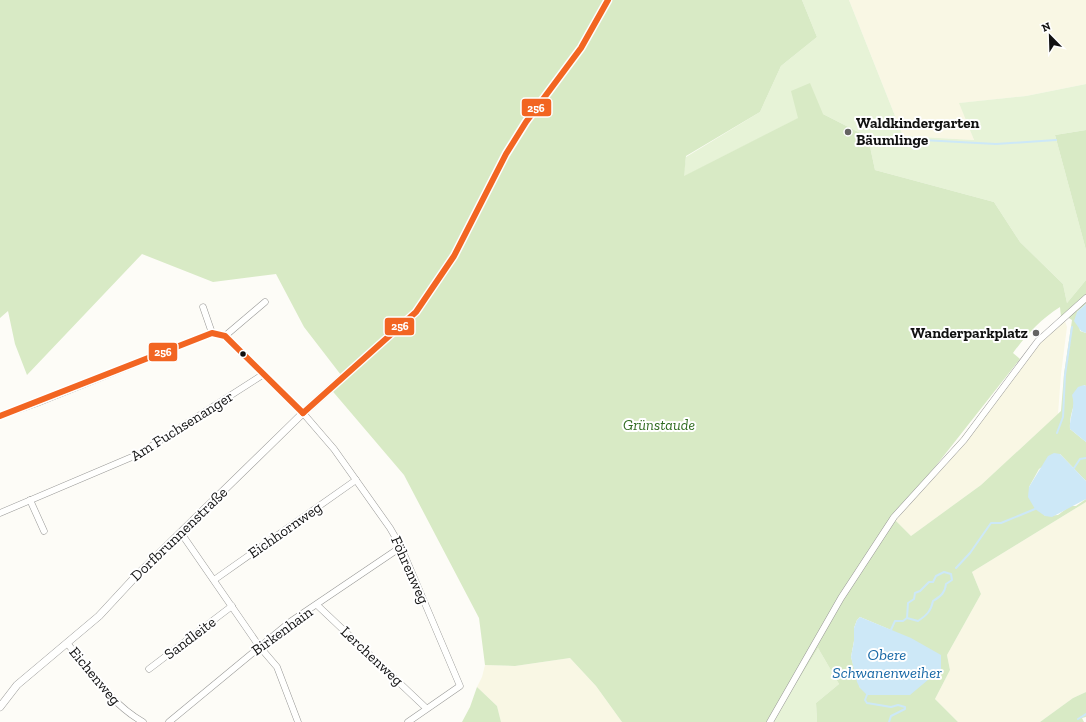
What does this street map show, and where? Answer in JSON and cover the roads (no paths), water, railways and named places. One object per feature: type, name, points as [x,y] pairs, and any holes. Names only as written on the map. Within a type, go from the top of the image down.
[{"type":"street","name":"Dorfbrunnenstraße","points":[[1,702],[36,667],[68,643],[99,616],[137,575],[303,413],[325,395],[359,362],[416,312],[454,256],[506,154],[526,122],[581,48],[608,0]]},
{"type":"street","points":[[770,722],[841,598],[894,517],[964,440],[1038,341],[1086,298]]},
{"type":"street","points":[[0,416],[37,404],[212,333],[225,336],[265,302]]},
{"type":"street","points":[[203,307],[212,333]]},
{"type":"street","name":"Föhrenweg","points":[[225,336],[303,413],[334,449],[390,528],[400,547],[460,686],[426,708],[408,722]]},
{"type":"street","name":"Am Fuchsenanger","points":[[0,513],[139,454],[264,374]]},
{"type":"street","name":"Eichhornweg","points":[[214,580],[356,480]]},
{"type":"street","points":[[30,500],[44,531]]},
{"type":"street","name":"Sandleite","points":[[181,533],[259,646],[277,668],[298,722]]},
{"type":"street","name":"Birkenhain","points":[[169,722],[259,646],[290,622],[400,547]]},
{"type":"street","name":"Lerchenweg","points":[[317,605],[426,708]]},
{"type":"street","name":"Sandleite","points":[[149,669],[232,606]]},
{"type":"street","name":"Eichenweg","points":[[68,643],[114,702],[143,722]]},
{"type":"water","points":[[1086,304],[1086,333],[1081,331],[1074,321],[1077,312]]},
{"type":"water","points":[[1084,385],[1086,386],[1086,442],[1070,429],[1070,420],[1073,408],[1072,395],[1078,387]]},
{"type":"water","points":[[1054,453],[1060,454],[1086,481],[1086,499],[1052,517],[1045,516],[1035,509],[1028,497],[1029,487],[1048,456]]},
{"type":"water","name":"Obere Schwanenweiher","points":[[860,617],[911,638],[941,655],[941,669],[910,695],[867,695],[860,688],[857,682],[851,657],[854,641],[854,628]]},
{"type":"waterway","points":[[867,137],[996,144],[1056,140]]},
{"type":"waterway","points":[[1057,433],[1063,417],[1065,375],[1072,327]]},
{"type":"waterway","points":[[1074,468],[1080,459],[1086,458]]},
{"type":"waterway","points":[[956,568],[970,553],[991,523],[1001,523],[1035,509]]},
{"type":"waterway","points":[[890,632],[895,621],[903,621],[907,618],[908,603],[914,599],[915,593],[920,591],[929,582],[933,582],[936,576],[944,572],[951,574],[952,580],[946,584],[945,590],[942,594],[933,601],[931,608],[926,615],[918,621],[907,618]]},
{"type":"waterway","points":[[868,692],[865,700],[867,703],[891,707],[898,705],[905,707],[905,709],[891,716],[889,722]]},
{"type":"waterway","points":[[1078,719],[1086,714]]},
{"type":"place","name":"Waldkindergarten Bäumlinge","points":[[848,132]]},
{"type":"place","name":"Wanderparkplatz","points":[[1036,333]]},
{"type":"park label","name":"Grünstaude","points":[[659,425]]}]
